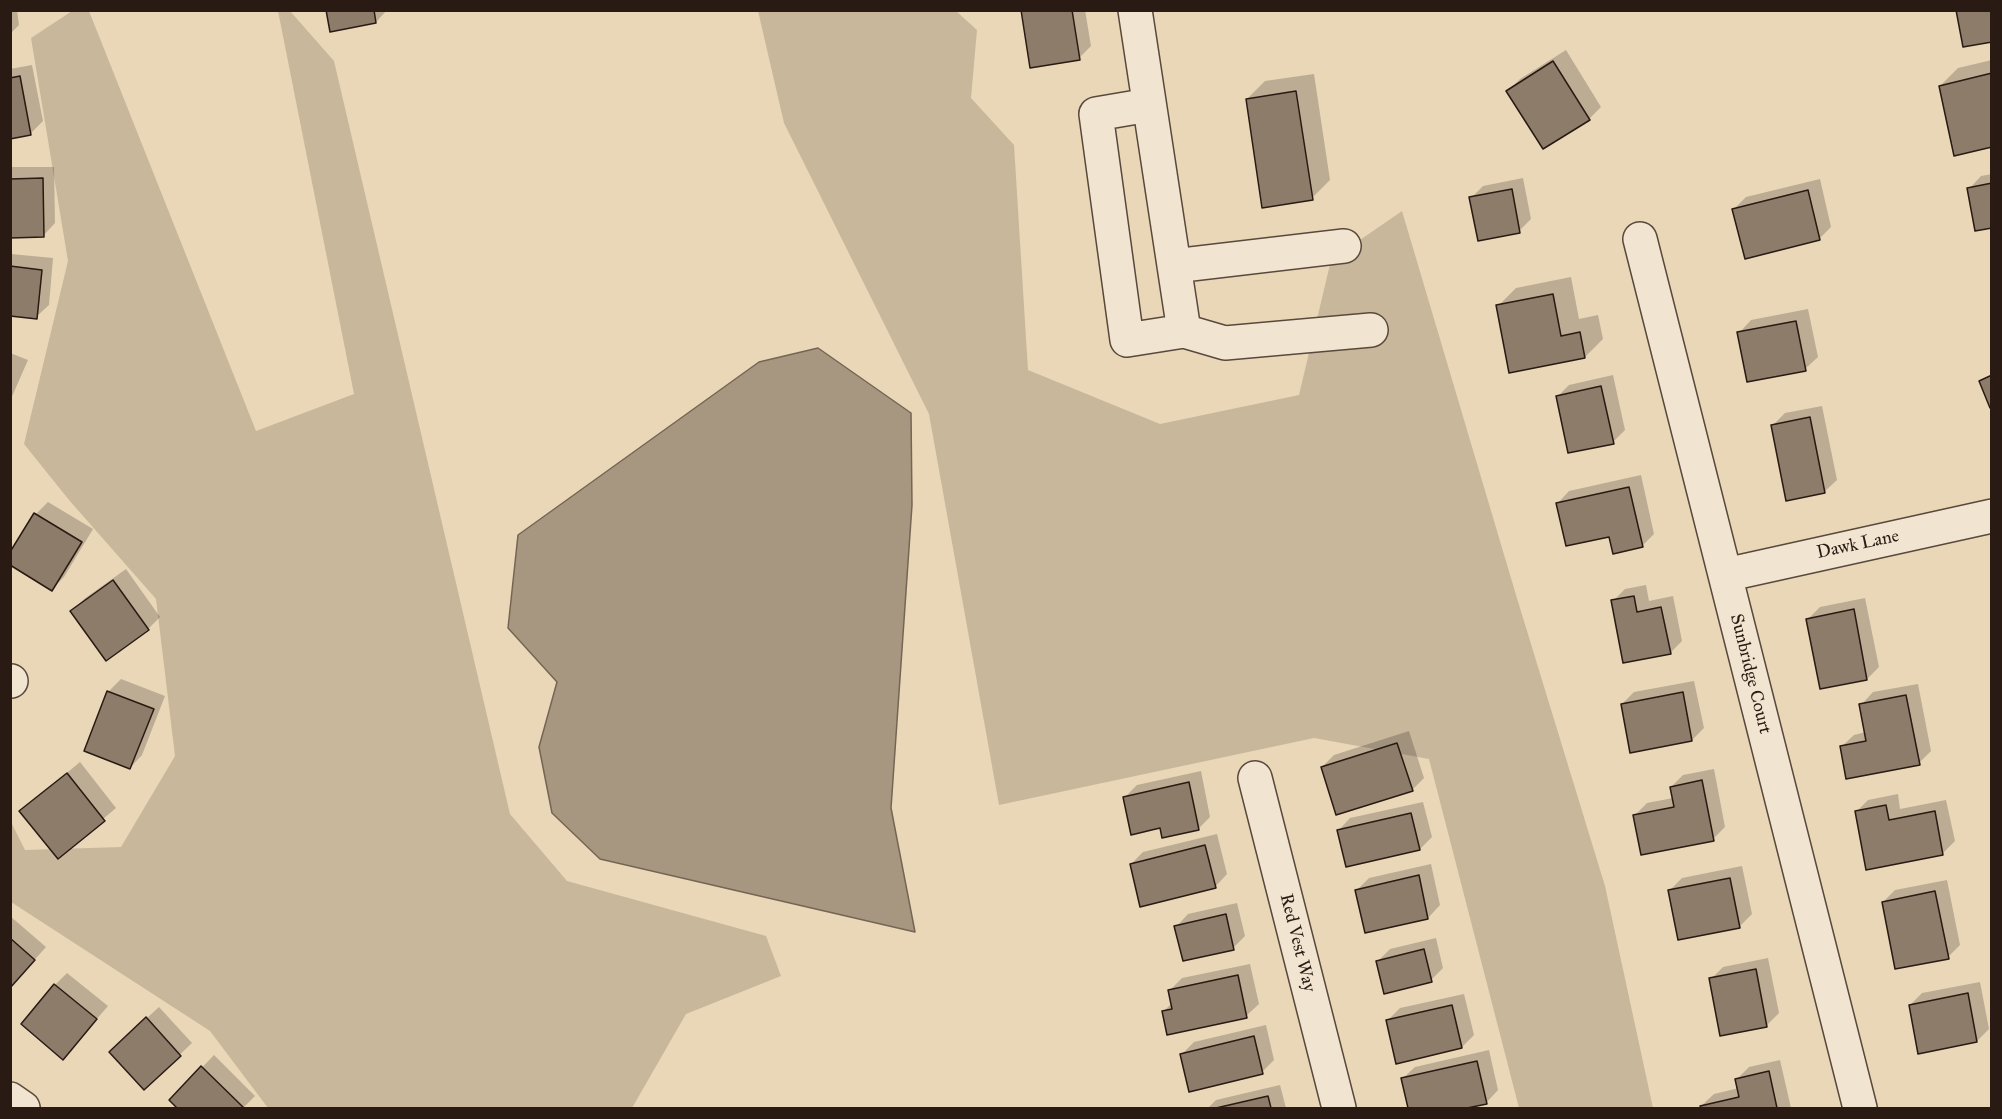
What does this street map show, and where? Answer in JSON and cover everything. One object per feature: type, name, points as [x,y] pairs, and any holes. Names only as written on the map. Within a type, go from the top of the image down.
[{"type":"street","points":[[1135,10],[1184,331]]},
{"type":"street","points":[[1149,105],[1096,114],[1127,340],[1184,331],[1225,343],[1371,330]]},
{"type":"street","name":"Sunbridge Court","points":[[1640,240],[1860,1108]]},
{"type":"street","points":[[1174,266],[1344,246]]},
{"type":"street","name":"Dawk Lane","points":[[1725,575],[1992,516]]},
{"type":"street","name":"Red Vest Way","points":[[1255,778],[1339,1108]]},
{"type":"street","points":[[10,1099],[23,1108]]},
{"type":"shaded area","points":[[72,11],[89,11],[256,431],[354,394],[278,11],[290,11],[334,61],[510,814],[567,881],[766,936],[781,976],[686,1014],[632,1108],[268,1108],[210,1031],[11,902],[10,820],[25,850],[121,847],[175,756],[156,599],[69,500],[24,444],[68,261],[31,38]]},
{"type":"shaded area","points":[[758,11],[956,11],[977,30],[971,98],[1014,145],[1028,370],[1160,424],[1299,395],[1331,260],[1402,211],[1605,886],[1653,1108],[1519,1108],[1429,759],[1314,738],[999,805],[929,414],[784,123]]},
{"type":"shaded area","points":[[818,348],[911,413],[912,505],[891,808],[915,932],[600,859],[552,813],[539,747],[557,682],[508,628],[518,535],[759,362]]},
{"type":"building","points":[[326,10],[374,10],[376,23],[330,32]]},
{"type":"building","points":[[1021,10],[1072,10],[1080,60],[1030,68]]},
{"type":"building","points":[[1956,10],[1992,10],[1992,42],[1963,47]]},
{"type":"building","points":[[1553,61],[1590,120],[1543,149],[1506,91]]},
{"type":"building","points":[[1992,73],[1992,147],[1954,156],[1939,86]]},
{"type":"building","points":[[20,76],[31,135],[10,139],[10,78]]},
{"type":"building","points":[[1296,91],[1313,200],[1262,208],[1246,99]]},
{"type":"building","points":[[43,178],[44,237],[10,238],[10,179]]},
{"type":"building","points":[[1992,183],[1992,228],[1975,231],[1967,188]]},
{"type":"building","points":[[1512,189],[1520,233],[1478,241],[1469,197]]},
{"type":"building","points":[[1808,190],[1820,240],[1745,259],[1732,209]]},
{"type":"building","points":[[10,266],[42,270],[37,319],[10,316]]},
{"type":"building","points":[[1553,294],[1561,336],[1580,332],[1585,358],[1509,373],[1496,305]]},
{"type":"building","points":[[1796,321],[1806,371],[1747,382],[1737,332]]},
{"type":"building","points":[[1992,375],[1992,408],[1990,408],[1979,381]]},
{"type":"building","points":[[1601,386],[1614,444],[1568,453],[1556,396]]},
{"type":"building","points":[[1810,417],[1825,493],[1786,501],[1771,425]]},
{"type":"building","points":[[1629,487],[1643,547],[1613,554],[1609,537],[1566,546],[1556,503]]},
{"type":"building","points":[[34,513],[82,542],[52,591],[10,565],[10,552]]},
{"type":"building","points":[[113,580],[149,630],[106,661],[70,611]]},
{"type":"building","points":[[1634,596],[1637,612],[1661,607],[1671,654],[1623,663],[1611,600]]},
{"type":"building","points":[[1854,609],[1867,680],[1820,689],[1806,619]]},
{"type":"building","points":[[107,691],[154,709],[130,769],[84,751]]},
{"type":"building","points":[[1683,692],[1692,741],[1630,753],[1621,704]]},
{"type":"building","points":[[1906,695],[1920,765],[1846,779],[1840,746],[1866,741],[1859,704]]},
{"type":"building","points":[[1397,743],[1413,791],[1336,815],[1321,767]]},
{"type":"building","points":[[67,773],[105,821],[58,859],[19,811]]},
{"type":"building","points":[[1702,780],[1714,841],[1641,855],[1633,815],[1674,807],[1670,787]]},
{"type":"building","points":[[1189,782],[1199,830],[1162,838],[1160,828],[1131,835],[1123,797]]},
{"type":"building","points":[[1886,805],[1889,820],[1935,811],[1943,855],[1866,870],[1855,811]]},
{"type":"building","points":[[1411,813],[1420,850],[1346,867],[1337,830]]},
{"type":"building","points":[[1205,845],[1216,888],[1140,907],[1130,864]]},
{"type":"building","points":[[1419,875],[1428,919],[1365,933],[1355,890]]},
{"type":"building","points":[[1730,878],[1740,928],[1678,940],[1668,890]]},
{"type":"building","points":[[1935,891],[1949,959],[1895,969],[1882,902]]},
{"type":"building","points":[[1226,914],[1234,950],[1183,961],[1174,926]]},
{"type":"building","points":[[10,938],[35,960],[10,988]]},
{"type":"building","points":[[1424,949],[1432,982],[1384,994],[1376,961]]},
{"type":"building","points":[[1756,969],[1767,1027],[1720,1036],[1709,978]]},
{"type":"building","points":[[1238,975],[1247,1018],[1167,1035],[1162,1011],[1172,1009],[1168,990]]},
{"type":"building","points":[[54,984],[97,1019],[63,1060],[21,1024]]},
{"type":"building","points":[[1968,993],[1977,1042],[1918,1054],[1909,1005]]},
{"type":"building","points":[[1452,1005],[1462,1048],[1396,1064],[1386,1020]]},
{"type":"building","points":[[146,1017],[181,1056],[144,1090],[109,1052]]},
{"type":"building","points":[[1254,1036],[1263,1074],[1189,1092],[1180,1054]]},
{"type":"building","points":[[1477,1061],[1487,1104],[1467,1108],[1408,1108],[1401,1078]]},
{"type":"building","points":[[201,1066],[244,1108],[177,1108],[169,1100]]},
{"type":"building","points":[[1769,1071],[1777,1108],[1701,1108],[1700,1106],[1739,1097],[1735,1079]]},
{"type":"building","points":[[1268,1096],[1271,1108],[1216,1108]]}]
